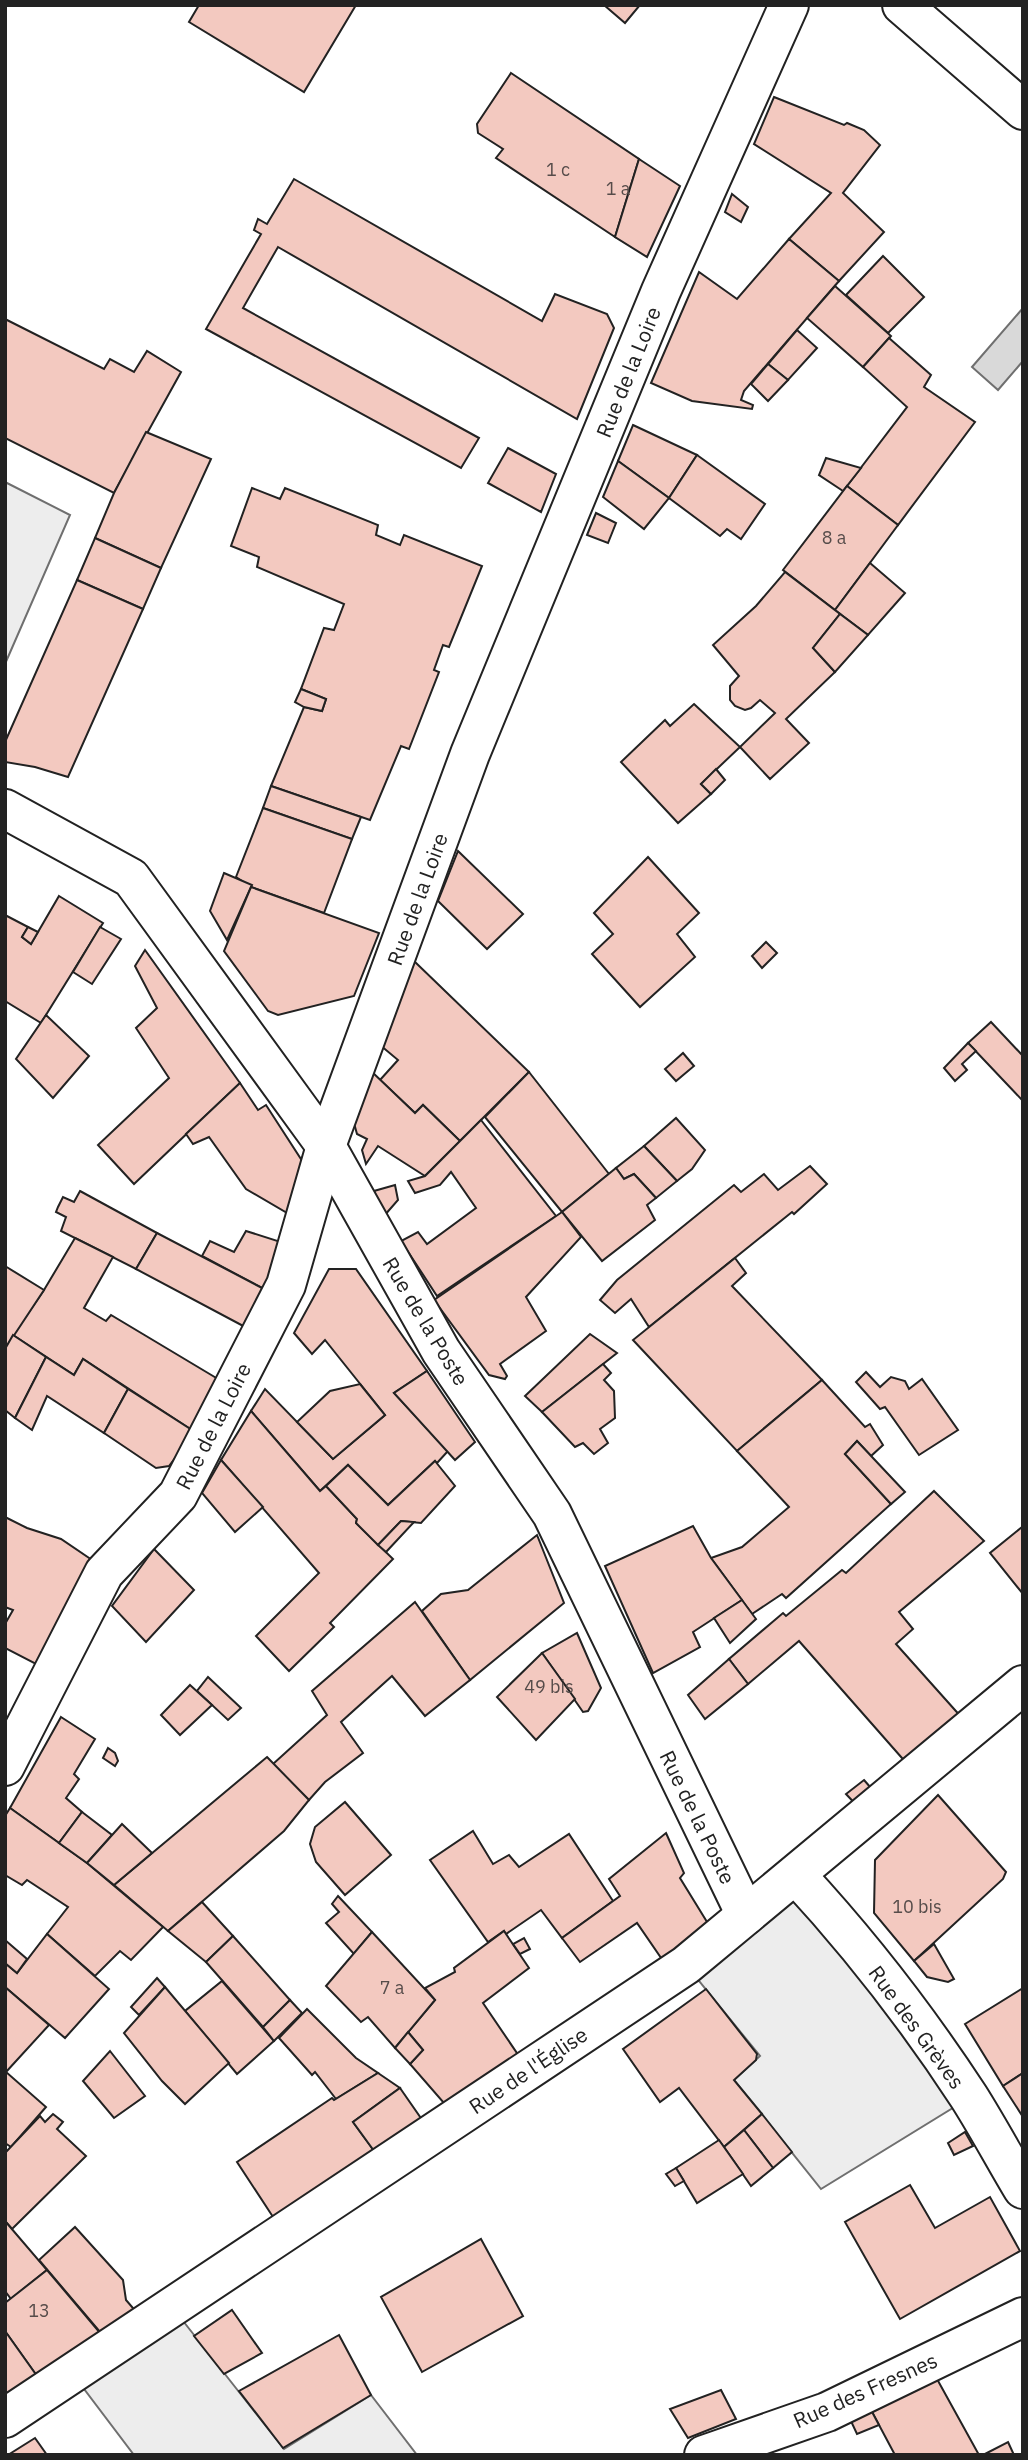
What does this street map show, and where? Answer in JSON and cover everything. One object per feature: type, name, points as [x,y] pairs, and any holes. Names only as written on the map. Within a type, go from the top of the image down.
[{"type":"street","name":"Rue de la Loire","points":[[5,1766],[104,1573],[178,1495],[286,1285],[326,1146],[470,754],[661,291],[789,5]]},
{"type":"street","points":[[902,5],[1023,110]]},
{"type":"street","name":"Rue de la Poste","points":[[5,809],[131,877],[326,1146],[441,1350],[552,1514],[746,1915]]},
{"type":"street","name":"Rue de l'Église","points":[[5,2418],[686,1965],[1023,1685]]},
{"type":"street","name":"Rue des Grèves","points":[[796,1875],[832,1914],[930,2040],[969,2098],[1023,2189]]},
{"type":"street","name":"Rue des Fresnes","points":[[704,2455],[827,2412],[1023,2317]]},
{"type":"shaded area","points":[[1023,308],[1023,361],[998,390],[972,367]]},
{"type":"shaded area","points":[[5,482],[70,515],[5,664]]},
{"type":"shaded area","points":[[796,1875],[969,2098],[821,2189],[734,2080],[760,2056],[686,1965]]},
{"type":"shaded area","points":[[172,2307],[284,2449],[371,2395],[417,2455],[134,2455],[72,2373]]},
{"type":"building","points":[[199,5],[356,5],[304,92],[189,22]]},
{"type":"building","points":[[604,5],[640,5],[625,23]]},
{"type":"building","points":[[511,73],[639,159],[615,237],[496,158],[503,149],[478,133],[477,124]]},
{"type":"building","points":[[774,97],[844,125],[847,123],[864,130],[880,145],[843,193],[884,232],[839,281],[789,239],[831,193],[754,144]]},
{"type":"building","points":[[639,159],[680,186],[647,257],[615,237]]},
{"type":"building","points":[[294,179],[542,321],[555,294],[607,314],[614,328],[577,419],[278,247],[243,308],[479,438],[461,468],[206,329],[261,234],[254,230],[258,219],[267,224]]},
{"type":"building","points":[[732,194],[748,207],[741,222],[725,212]]},
{"type":"building","points":[[789,239],[839,281],[744,391],[741,400],[753,405],[752,409],[692,401],[651,383],[699,272],[737,299]]},
{"type":"building","points":[[883,256],[924,297],[888,333],[846,295]]},
{"type":"building","points":[[835,286],[891,336],[863,367],[807,318]]},
{"type":"building","points":[[5,319],[104,369],[110,359],[134,372],[147,351],[181,372],[114,493],[5,438]]},
{"type":"building","points":[[797,330],[817,348],[788,380],[768,364]]},
{"type":"building","points":[[889,338],[931,375],[924,387],[975,422],[898,525],[847,486],[907,407],[863,367]]},
{"type":"building","points":[[768,364],[788,380],[768,401],[751,384]]},
{"type":"building","points":[[633,425],[697,455],[669,498],[618,461]]},
{"type":"building","points":[[146,432],[211,459],[161,568],[95,538],[114,493]]},
{"type":"building","points":[[508,448],[556,474],[541,512],[488,483]]},
{"type":"building","points":[[697,455],[765,504],[741,539],[727,529],[720,536],[669,498]]},
{"type":"building","points":[[826,458],[861,468],[843,491],[819,475]]},
{"type":"building","points":[[618,461],[669,498],[644,529],[603,497]]},
{"type":"building","points":[[847,486],[898,525],[835,610],[783,570]]},
{"type":"building","points":[[252,488],[280,499],[285,488],[378,525],[376,535],[400,545],[404,535],[482,566],[449,647],[443,645],[434,670],[439,672],[409,749],[401,746],[370,820],[271,786],[304,707],[322,711],[326,699],[301,689],[324,628],[334,630],[344,604],[257,567],[259,557],[231,546]]},
{"type":"building","points":[[596,513],[616,523],[608,543],[587,535]]},
{"type":"building","points":[[95,538],[161,568],[143,609],[77,580]]},
{"type":"building","points":[[870,563],[905,593],[868,635],[835,610]]},
{"type":"building","points":[[785,572],[840,614],[813,648],[835,672],[786,719],[809,743],[770,779],[740,747],[775,713],[760,700],[745,710],[735,706],[730,700],[730,686],[739,676],[713,645],[756,606]]},
{"type":"building","points":[[77,580],[143,609],[68,777],[5,762],[5,742]]},
{"type":"building","points":[[840,614],[868,635],[835,672],[813,648]]},
{"type":"building","points":[[301,689],[326,699],[322,711],[295,702]]},
{"type":"building","points":[[694,704],[740,747],[701,784],[711,794],[678,823],[621,762],[665,720],[670,726]]},
{"type":"building","points":[[716,769],[725,780],[711,794],[701,784]]},
{"type":"building","points":[[271,786],[361,817],[352,839],[263,808]]},
{"type":"building","points":[[263,808],[352,839],[324,913],[251,887],[236,877]]},
{"type":"building","points":[[458,851],[523,914],[487,949],[438,901]]},
{"type":"building","points":[[648,857],[699,913],[677,934],[695,957],[640,1007],[592,954],[613,934],[594,913]]},
{"type":"building","points":[[224,873],[252,885],[227,940],[210,911]]},
{"type":"building","points":[[251,887],[379,933],[354,996],[278,1015],[268,1011],[224,951]]},
{"type":"building","points":[[59,896],[103,923],[41,1023],[5,1001],[5,915],[28,927],[22,937],[31,944]]},
{"type":"building","points":[[28,927],[38,932],[31,944],[22,937]]},
{"type":"building","points":[[100,927],[121,939],[92,984],[73,972]]},
{"type":"building","points":[[766,942],[777,953],[762,968],[752,956]]},
{"type":"building","points":[[145,950],[240,1083],[134,1184],[98,1145],[169,1078],[136,1028],[157,1008],[135,966]]},
{"type":"building","points":[[414,961],[529,1072],[460,1141],[423,1105],[415,1113],[380,1080],[398,1060],[380,1045]]},
{"type":"building","points":[[46,1015],[89,1056],[53,1098],[16,1059]]},
{"type":"building","points":[[991,1022],[1023,1056],[1023,1101],[968,1043]]},
{"type":"building","points":[[968,1043],[976,1051],[962,1064],[967,1070],[955,1081],[944,1068]]},
{"type":"building","points":[[683,1053],[694,1066],[676,1081],[665,1069]]},
{"type":"building","points":[[370,1070],[415,1113],[423,1105],[460,1141],[425,1176],[378,1146],[366,1164],[362,1150],[367,1139],[357,1134],[352,1116]]},
{"type":"building","points":[[529,1072],[609,1174],[562,1212],[485,1117]]},
{"type":"building","points":[[240,1083],[258,1110],[266,1105],[308,1170],[294,1217],[246,1189],[209,1137],[193,1144],[186,1134]]},
{"type":"building","points":[[676,1118],[705,1150],[692,1169],[677,1181],[644,1146]]},
{"type":"building","points":[[481,1120],[556,1216],[437,1296],[401,1241],[418,1232],[427,1244],[476,1208],[451,1172],[440,1185],[415,1193],[408,1181],[425,1176]]},
{"type":"building","points":[[644,1146],[677,1181],[656,1198],[634,1174],[624,1179],[616,1168]]},
{"type":"building","points":[[810,1166],[827,1184],[794,1214],[792,1212],[649,1327],[631,1299],[615,1313],[600,1300],[617,1280],[734,1185],[741,1192],[764,1174],[778,1190]]},
{"type":"building","points":[[616,1168],[624,1179],[634,1174],[656,1198],[647,1205],[655,1220],[602,1261],[562,1212]]},
{"type":"building","points":[[395,1185],[398,1200],[384,1216],[374,1191]]},
{"type":"building","points":[[80,1191],[157,1233],[136,1269],[61,1231],[66,1217],[56,1212],[58,1207],[63,1197],[74,1202]]},
{"type":"building","points":[[562,1212],[581,1237],[526,1297],[546,1331],[500,1364],[507,1376],[505,1379],[489,1375],[434,1300]]},
{"type":"building","points":[[246,1231],[284,1243],[264,1289],[202,1256],[210,1241],[234,1252]]},
{"type":"building","points":[[157,1233],[264,1289],[247,1328],[136,1269]]},
{"type":"building","points":[[75,1238],[113,1257],[84,1308],[106,1321],[111,1315],[223,1382],[195,1432],[83,1359],[74,1375],[13,1335]]},
{"type":"building","points":[[735,1258],[746,1273],[732,1286],[822,1380],[737,1451],[633,1340]]},
{"type":"building","points":[[5,1266],[44,1290],[5,1349]]},
{"type":"building","points":[[329,1269],[356,1269],[427,1371],[394,1393],[448,1451],[388,1505],[348,1465],[320,1491],[251,1411],[265,1389],[333,1459],[385,1415],[325,1340],[312,1354],[294,1333]]},
{"type":"building","points":[[590,1334],[617,1353],[542,1412],[525,1396]]},
{"type":"building","points":[[13,1335],[46,1357],[15,1418],[5,1410],[5,1349]]},
{"type":"building","points":[[46,1357],[74,1375],[83,1359],[128,1389],[104,1433],[47,1396],[32,1430],[15,1418]]},
{"type":"building","points":[[603,1364],[611,1373],[604,1380],[614,1391],[615,1418],[600,1429],[608,1443],[594,1454],[583,1443],[575,1447],[542,1412]]},
{"type":"building","points":[[427,1371],[475,1442],[455,1460],[394,1393]]},
{"type":"building","points":[[866,1372],[880,1387],[891,1377],[905,1381],[909,1389],[922,1379],[958,1430],[919,1455],[885,1407],[880,1409],[856,1382]]},
{"type":"building","points":[[822,1380],[865,1427],[870,1424],[883,1445],[871,1456],[857,1441],[845,1454],[891,1504],[786,1598],[782,1594],[752,1614],[711,1558],[742,1547],[789,1507],[737,1451]]},
{"type":"building","points":[[360,1384],[385,1415],[333,1459],[297,1422],[330,1391]]},
{"type":"building","points":[[128,1389],[195,1432],[169,1466],[156,1468],[104,1433]]},
{"type":"building","points":[[251,1411],[320,1491],[326,1486],[357,1519],[356,1523],[393,1559],[330,1623],[334,1627],[289,1671],[256,1636],[319,1573],[221,1460]]},
{"type":"building","points":[[857,1441],[905,1492],[891,1504],[845,1454]]},
{"type":"building","points":[[221,1460],[263,1507],[235,1532],[202,1493]]},
{"type":"building","points":[[435,1461],[455,1486],[421,1523],[401,1521],[378,1545],[326,1486],[348,1465],[388,1505]]},
{"type":"building","points":[[934,1491],[984,1541],[899,1612],[913,1629],[896,1644],[963,1719],[909,1766],[799,1641],[748,1684],[729,1659],[783,1613],[786,1616],[842,1570],[846,1573]]},
{"type":"building","points":[[5,1517],[27,1528],[61,1539],[95,1562],[36,1664],[5,1648],[5,1624],[13,1610],[5,1607]]},
{"type":"building","points":[[401,1521],[414,1522],[386,1552],[378,1545]]},
{"type":"building","points":[[693,1526],[711,1558],[742,1600],[693,1632],[700,1647],[653,1673],[605,1566]]},
{"type":"building","points":[[1022,1527],[1023,1529],[1023,1594],[990,1553]]},
{"type":"building","points":[[537,1535],[564,1603],[470,1680],[422,1611],[441,1594],[468,1590]]},
{"type":"building","points":[[154,1549],[194,1590],[146,1642],[112,1606]]},
{"type":"building","points":[[742,1600],[756,1619],[730,1643],[714,1618]]},
{"type":"building","points":[[415,1602],[470,1680],[425,1716],[392,1676],[341,1722],[363,1753],[325,1782],[309,1800],[273,1764],[327,1715],[312,1691]]},
{"type":"building","points":[[577,1633],[601,1688],[588,1711],[583,1712],[542,1653]]},
{"type":"building","points":[[542,1653],[575,1699],[536,1740],[497,1697]]},
{"type":"building","points":[[729,1659],[748,1684],[705,1719],[688,1695]]},
{"type":"building","points":[[208,1677],[241,1708],[228,1720],[197,1691]]},
{"type":"building","points":[[190,1685],[212,1705],[180,1735],[161,1715]]},
{"type":"building","points":[[61,1717],[95,1739],[74,1774],[79,1779],[66,1798],[82,1812],[59,1843],[10,1808]]},
{"type":"building","points":[[108,1748],[115,1753],[118,1761],[115,1766],[103,1758]]},
{"type":"building","points":[[267,1757],[309,1800],[284,1831],[168,1931],[114,1885]]},
{"type":"building","points":[[864,1780],[878,1796],[862,1811],[846,1794]]},
{"type":"building","points":[[938,1795],[1006,1872],[1003,1879],[914,1961],[874,1913],[875,1860]]},
{"type":"building","points":[[345,1802],[391,1855],[345,1895],[316,1862],[310,1844],[315,1827]]},
{"type":"building","points":[[10,1808],[87,1863],[163,1927],[131,1960],[120,1951],[95,1976],[47,1934],[68,1907],[27,1880],[22,1885],[5,1875],[5,1816]]},
{"type":"building","points":[[82,1812],[112,1835],[87,1863],[59,1843]]},
{"type":"building","points":[[122,1824],[152,1853],[114,1885],[87,1863]]},
{"type":"building","points":[[473,1831],[493,1864],[509,1855],[519,1867],[569,1834],[613,1901],[562,1938],[541,1910],[506,1934],[504,1931],[488,1942],[430,1860]]},
{"type":"building","points":[[666,1833],[684,1873],[680,1878],[712,1930],[668,1968],[637,1923],[580,1962],[562,1938],[620,1896],[609,1879]]},
{"type":"building","points":[[338,1896],[372,1932],[354,1954],[326,1923],[339,1912],[332,1904]]},
{"type":"building","points":[[202,1902],[233,1936],[206,1962],[168,1931]]},
{"type":"building","points":[[504,1931],[529,1968],[483,2003],[523,2062],[450,2110],[410,2064],[423,2050],[408,2032],[435,2000],[425,1988],[455,1972],[454,1968]]},
{"type":"building","points":[[372,1932],[435,2000],[395,2048],[368,2017],[361,2022],[326,1986]]},
{"type":"building","points":[[47,1934],[109,1989],[65,2038],[5,1987],[5,1963],[17,1973]]},
{"type":"building","points":[[233,1936],[290,2000],[263,2027],[206,1962]]},
{"type":"building","points":[[524,1938],[530,1949],[520,1954],[513,1944]]},
{"type":"building","points":[[5,1940],[27,1959],[17,1973],[5,1963]]},
{"type":"building","points":[[934,1944],[954,1979],[948,1982],[927,1977],[914,1961]]},
{"type":"building","points":[[157,1978],[165,1987],[139,2015],[131,2007]]},
{"type":"building","points":[[222,1981],[274,2041],[237,2074],[185,2011]]},
{"type":"building","points":[[5,1987],[49,2025],[6,2072],[46,2107],[11,2147],[5,2143]]},
{"type":"building","points":[[165,1987],[229,2063],[185,2104],[162,2081],[124,2033]]},
{"type":"building","points":[[1023,1988],[1023,2073],[1003,2086],[965,2024]]},
{"type":"building","points":[[706,1989],[757,2054],[756,2060],[734,2080],[762,2114],[724,2147],[679,2088],[660,2102],[623,2049]]},
{"type":"building","points":[[290,2000],[302,2013],[274,2041],[263,2027]]},
{"type":"building","points":[[307,2009],[356,2058],[378,2073],[336,2099],[315,2072],[312,2075],[279,2038]]},
{"type":"building","points":[[408,2032],[423,2050],[410,2064],[395,2048]]},
{"type":"building","points":[[110,2051],[145,2096],[114,2118],[83,2081]]},
{"type":"building","points":[[378,2073],[400,2088],[353,2122],[377,2155],[275,2220],[237,2162],[332,2098],[334,2100]]},
{"type":"building","points":[[1023,2073],[1023,2117],[1003,2086]]},
{"type":"building","points":[[400,2088],[425,2124],[377,2155],[353,2122]]},
{"type":"building","points":[[53,2114],[63,2122],[57,2129],[86,2156],[12,2229],[5,2221],[5,2153],[40,2116],[45,2122]]},
{"type":"building","points":[[762,2114],[792,2152],[773,2168],[744,2130]]},
{"type":"building","points":[[744,2130],[773,2168],[751,2186],[724,2147]]},
{"type":"building","points":[[965,2132],[973,2146],[954,2155],[948,2143]]},
{"type":"building","points":[[719,2140],[743,2174],[697,2203],[676,2168]]},
{"type":"building","points":[[676,2168],[684,2181],[675,2186],[666,2174]]},
{"type":"building","points":[[910,2185],[935,2228],[990,2197],[1020,2251],[900,2319],[845,2222]]},
{"type":"building","points":[[5,2221],[47,2270],[11,2299],[5,2291]]},
{"type":"building","points":[[75,2227],[123,2280],[126,2300],[139,2315],[106,2339],[39,2260]]},
{"type":"building","points":[[481,2239],[523,2316],[422,2372],[381,2297]]},
{"type":"building","points":[[47,2270],[101,2334],[37,2376],[5,2331],[5,2303]]},
{"type":"building","points":[[232,2310],[262,2353],[224,2374],[194,2336]]},
{"type":"building","points":[[5,2331],[37,2376],[5,2397]]},
{"type":"building","points":[[339,2335],[371,2395],[283,2448],[239,2391]]},
{"type":"building","points":[[937,2379],[979,2455],[895,2455],[871,2410]]},
{"type":"building","points":[[721,2390],[736,2419],[688,2438],[670,2409]]},
{"type":"building","points":[[871,2410],[879,2425],[857,2434],[850,2419]]},
{"type":"building","points":[[35,2438],[47,2455],[8,2455]]},
{"type":"building","points":[[1008,2442],[1014,2455],[983,2455]]}]
